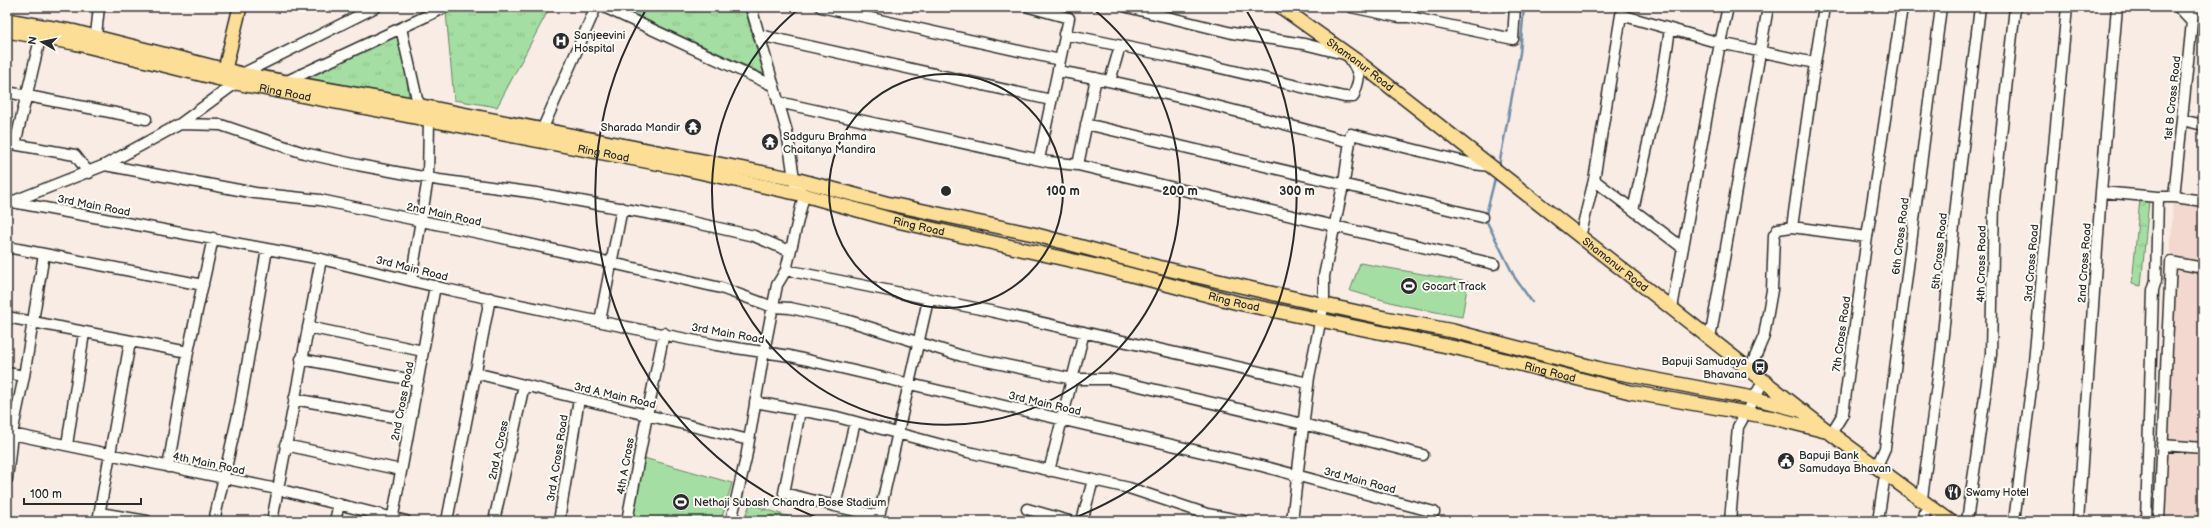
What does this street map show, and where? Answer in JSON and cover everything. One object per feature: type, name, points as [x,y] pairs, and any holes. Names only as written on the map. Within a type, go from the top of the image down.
[{"type":"main road","points":[[225,70],[240,7]]},
{"type":"main road","name":"Shamanur Road","points":[[1281,7],[1295,11],[1348,55],[1494,170],[1803,411],[1925,516],[1936,521]]},
{"type":"main road","name":"Ring Road","points":[[7,20],[239,79],[429,120],[677,166],[804,195],[890,220],[1105,268],[1238,303],[1505,359],[1630,392],[1746,413],[1826,431]]},
{"type":"main road","name":"Ring Road","points":[[7,31],[95,42],[225,70],[239,79],[285,82],[421,106],[795,179],[886,203],[1033,234],[1154,266],[1324,303],[1385,318],[1453,331],[1604,370],[1753,398],[1803,411]]},
{"type":"main road","name":"Shamanur Road","points":[[1783,406],[1826,431],[1877,466],[1922,498],[1950,521]]},
{"type":"street","points":[[95,42],[99,7]]},
{"type":"street","points":[[9,202],[89,173],[105,165],[180,124],[239,79],[376,7]]},
{"type":"street","points":[[285,82],[446,7]]},
{"type":"street","points":[[542,130],[596,7]]},
{"type":"street","points":[[604,7],[774,86]]},
{"type":"street","points":[[731,521],[749,440],[773,307],[778,285],[786,270],[789,252],[804,195],[795,185],[787,132],[751,7]]},
{"type":"street","points":[[821,7],[1060,60]]},
{"type":"street","points":[[1029,7],[1069,18],[1064,34],[1058,71],[1039,159]]},
{"type":"street","points":[[1064,34],[1354,97],[1360,75],[1348,55],[1304,44],[1232,33],[1127,7]]},
{"type":"street","points":[[1351,7],[1400,12],[1409,17],[1513,40],[1515,7]]},
{"type":"street","points":[[1672,308],[1720,43],[1728,7]]},
{"type":"street","points":[[1710,339],[1768,7]]},
{"type":"street","points":[[1792,227],[1824,7]]},
{"type":"street","name":"7th Cross Road","points":[[1826,431],[1843,414],[1867,237],[1902,7]]},
{"type":"street","name":"6th Cross Road","points":[[1877,466],[1886,440],[1941,7]]},
{"type":"street","name":"5th Cross Road","points":[[1922,498],[1942,354],[1957,196],[1980,7]]},
{"type":"street","name":"4th Cross Road","points":[[1967,521],[1991,354],[1994,200],[2016,7]]},
{"type":"street","name":"3rd Cross Road","points":[[2014,521],[2033,373],[2067,7]]},
{"type":"street","name":"2nd Cross Road","points":[[2078,521],[2101,192],[2117,7]]},
{"type":"street","points":[[2178,7],[2192,22]]},
{"type":"street","name":"1st B Cross Road","points":[[2174,197],[2192,22],[2195,7]]},
{"type":"street","points":[[1580,237],[1594,180],[1620,15],[1720,43],[1816,63]]},
{"type":"street","points":[[401,28],[421,106],[429,120],[428,178],[411,280]]},
{"type":"street","points":[[1633,210],[1662,81],[1670,29]]},
{"type":"street","points":[[759,35],[1051,100]]},
{"type":"street","points":[[39,36],[40,39],[26,96],[11,144],[75,155],[89,173]]},
{"type":"street","points":[[1110,81],[1120,46]]},
{"type":"street","points":[[1058,71],[1110,81],[1260,117],[1350,142]]},
{"type":"street","points":[[1078,165],[1096,78]]},
{"type":"street","points":[[7,92],[146,119]]},
{"type":"street","points":[[778,102],[1039,159],[1078,165],[1494,264]]},
{"type":"street","points":[[2182,120],[2203,125]]},
{"type":"street","points":[[180,124],[221,125],[304,153],[428,178],[536,193],[622,208],[754,236],[789,252]]},
{"type":"street","points":[[1086,124],[1482,217]]},
{"type":"street","points":[[1292,521],[1308,383],[1322,320],[1324,303],[1324,276],[1343,185],[1351,134],[1494,170]]},
{"type":"street","name":"2nd Main Road","points":[[105,165],[255,193],[320,200],[420,221],[721,288],[773,307],[790,308],[846,320],[962,356],[1073,379],[1109,379],[1303,424],[1423,455]]},
{"type":"street","points":[[1594,180],[1683,248]]},
{"type":"street","points":[[2101,192],[2174,197],[2203,201]]},
{"type":"street","points":[[2146,521],[2153,290],[2156,280],[2158,197]]},
{"type":"street","name":"3rd Main Road","points":[[9,202],[152,229],[213,238],[320,259],[435,286],[600,321],[764,353],[790,356],[1022,409],[1061,420],[1111,430],[1434,512]]},
{"type":"street","points":[[600,321],[622,208]]},
{"type":"street","points":[[1750,369],[1764,336],[1772,290],[1774,235],[1778,230],[1792,227],[1867,237]]},
{"type":"street","points":[[168,467],[188,352],[213,238]]},
{"type":"street","points":[[7,247],[203,285]]},
{"type":"street","points":[[214,521],[240,406],[267,249]]},
{"type":"street","points":[[7,479],[10,434],[24,376],[44,254]]},
{"type":"street","points":[[272,521],[320,259]]},
{"type":"street","points":[[2159,521],[2171,262],[2203,268]]},
{"type":"street","points":[[786,270],[928,300],[990,311],[1308,383]]},
{"type":"street","name":"2nd Cross Road","points":[[392,519],[435,286]]},
{"type":"street","points":[[447,521],[490,298]]},
{"type":"street","points":[[800,411],[784,493],[879,519],[928,300]]},
{"type":"street","points":[[7,317],[32,324],[188,352]]},
{"type":"street","points":[[308,327],[423,351]]},
{"type":"street","points":[[1049,471],[1084,332]]},
{"type":"street","points":[[67,445],[84,333]]},
{"type":"street","name":"4th A Cross","points":[[627,521],[664,334]]},
{"type":"street","points":[[130,342],[99,517],[147,521]]},
{"type":"street","points":[[301,359],[418,381]]},
{"type":"street","points":[[7,372],[24,376]]},
{"type":"street","name":"3rd A Main Road","points":[[475,373],[749,440]]},
{"type":"street","points":[[1730,521],[1738,427],[1764,380]]},
{"type":"street","name":"2nd A Cross","points":[[494,521],[524,385]]},
{"type":"street","points":[[294,399],[410,420]]},
{"type":"street","name":"3rd A Cross Road","points":[[559,521],[579,399]]},
{"type":"street","points":[[755,402],[856,422],[897,434],[1049,471],[1129,488],[1207,517],[1244,521]]},
{"type":"street","points":[[835,506],[856,422]]},
{"type":"street","name":"4th Main Road","points":[[10,434],[277,489],[392,519],[406,521]]},
{"type":"street","points":[[285,444],[401,470]]},
{"type":"street","points":[[2162,445],[2203,448]]},
{"type":"street","points":[[1082,521],[1093,480]]},
{"type":"street","points":[[1878,521],[1884,481]]},
{"type":"street","points":[[335,521],[338,504]]},
{"type":"street","points":[[1028,509],[1069,521]]},
{"type":"shaded area","points":[[2173,200],[2203,204],[2203,521],[2159,521]]},
{"type":"green space","points":[[457,7],[550,7],[497,107],[454,100],[446,12]]},
{"type":"green space","points":[[618,7],[744,7],[764,74]]},
{"type":"green space","points":[[402,33],[409,98],[302,80]]},
{"type":"green space","points":[[2140,198],[2149,200],[2141,286],[2132,284]]},
{"type":"green space","name":"Gocart Track","points":[[1360,263],[1468,282],[1462,317],[1405,306],[1350,291]]},
{"type":"green space","name":"Nethaji Subash Chandra Bose Stadium","points":[[644,458],[732,483],[721,521],[631,521]]},
{"type":"green space","points":[[750,504],[802,521],[743,521]]},
{"type":"green space","points":[[845,511],[888,521],[841,521]]},
{"type":"waterway","points":[[1499,166],[1520,53],[1524,7]]},
{"type":"waterway","points":[[1496,175],[1485,218],[1515,278],[1532,302]]},
{"type":"place","name":"Sanjeevini Hospital","points":[[561,41]]},
{"type":"place","name":"Sharada Mandir","points":[[693,127]]},
{"type":"place","name":"Sadguru Brahma Chaitanya Mandira","points":[[770,142]]},
{"type":"place","name":"Gocart Track","points":[[1409,286]]},
{"type":"place","name":"Bapuji Samudaya Bhavana","points":[[1760,367]]},
{"type":"place","name":"Bapuji Bank Samudaya Bhavan","points":[[1786,461]]},
{"type":"place","name":"Swamy Hotel","points":[[1953,492]]},
{"type":"place","name":"Nethaji Subash Chandra Bose Stadium","points":[[681,502]]}]
